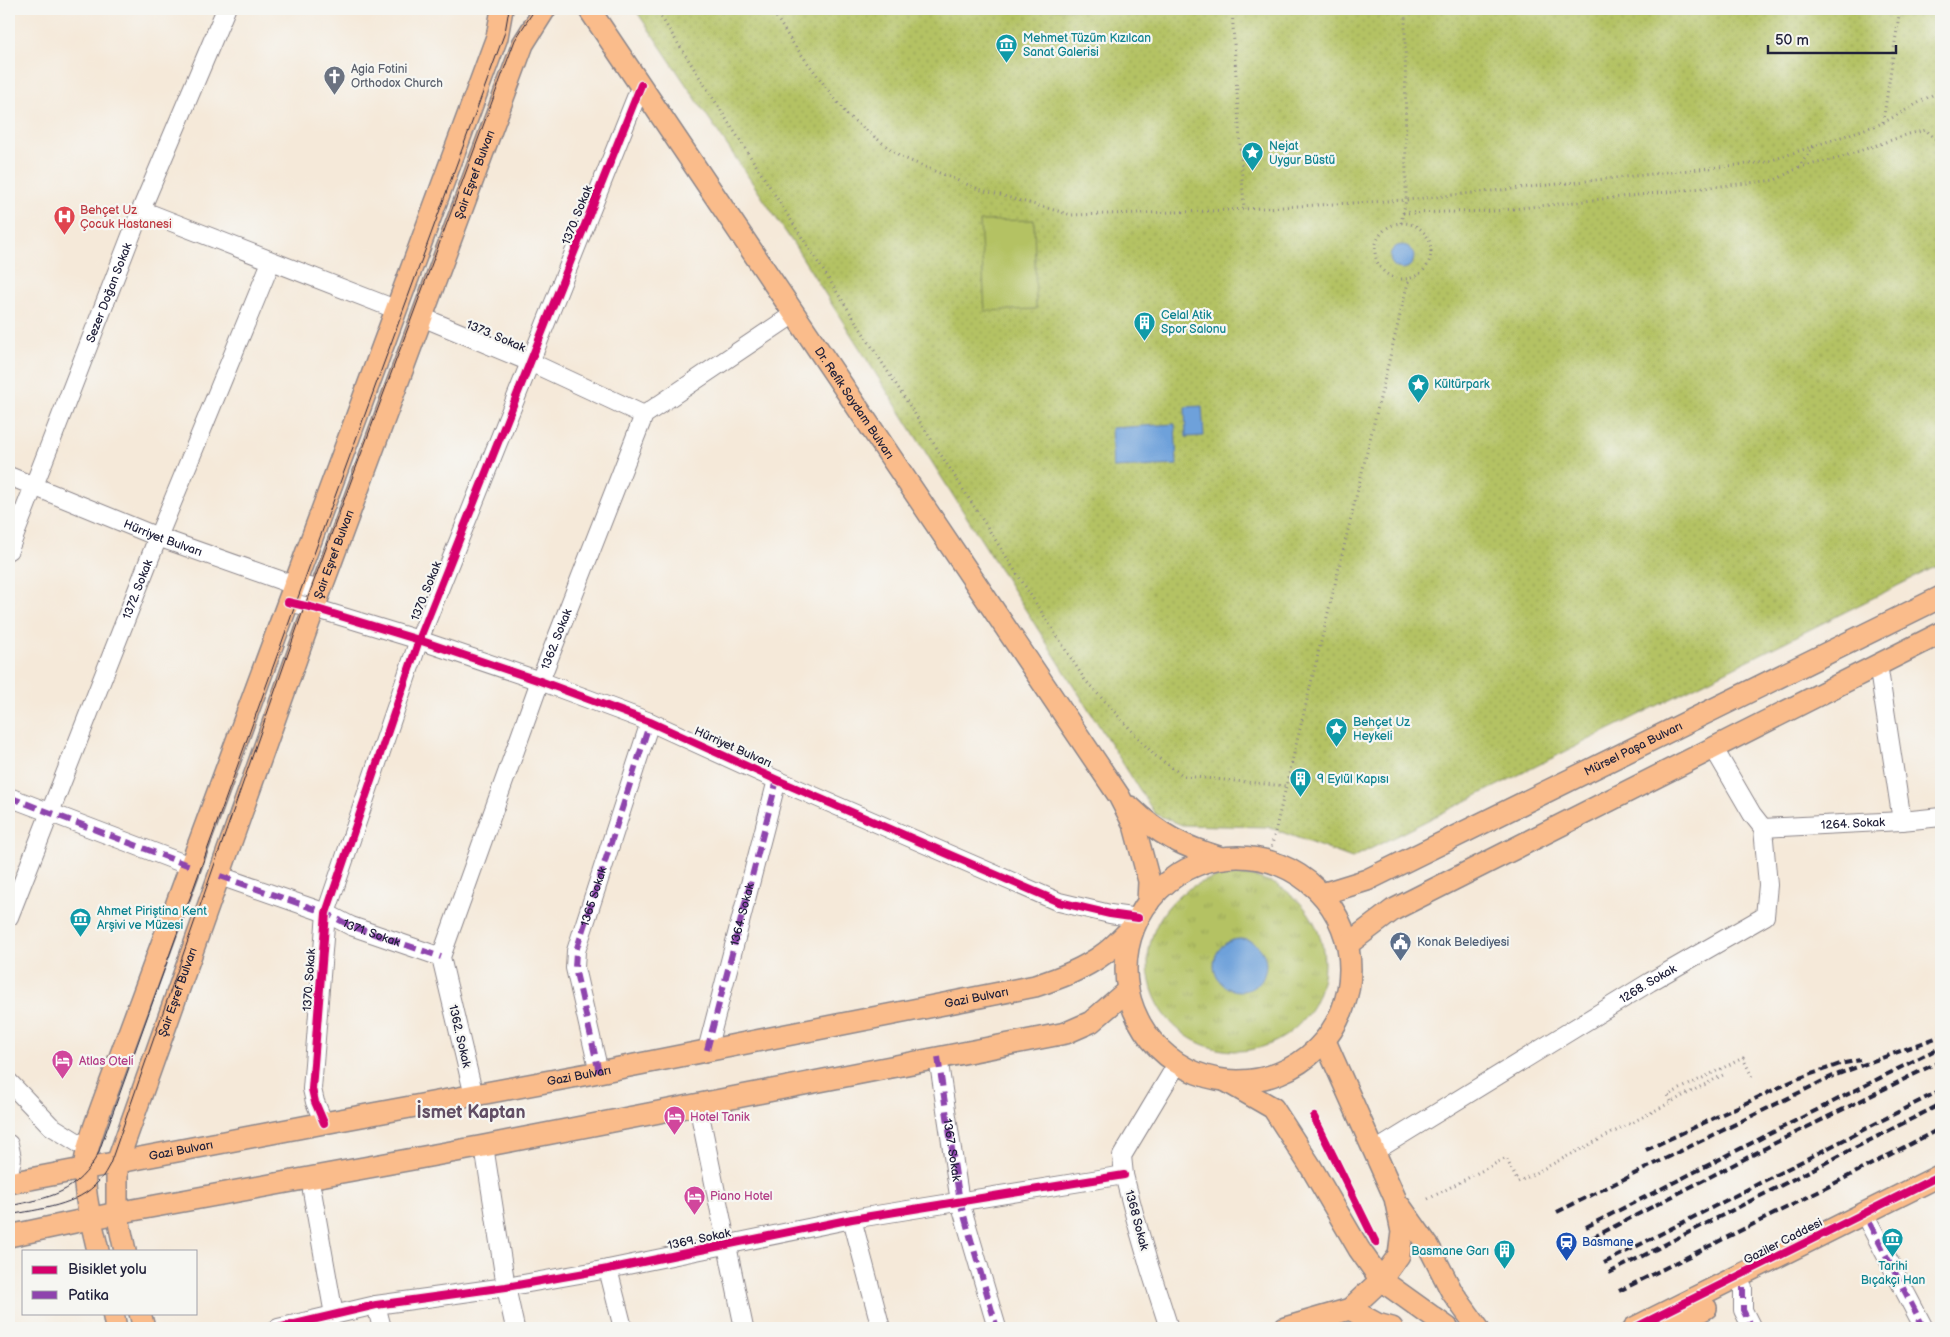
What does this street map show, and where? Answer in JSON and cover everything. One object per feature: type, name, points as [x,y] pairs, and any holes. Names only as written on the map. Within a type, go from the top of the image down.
[{"type":"main road","points":[[98,1250],[91,1218],[86,1159],[190,866],[497,36],[502,9]]},
{"type":"main road","name":"Şair Eşref Bulvarı","points":[[125,1250],[117,1213],[117,1163],[318,598],[422,316],[523,44],[545,9]]},
{"type":"main road","name":"Dr. Refik Saydam Bulvarı","points":[[589,9],[1119,796]]},
{"type":"main road","name":"Mürsel Paşa Bulvarı","points":[[1322,894],[1367,880],[1941,597]]},
{"type":"main road","points":[[1348,944],[1393,910],[1941,633]]},
{"type":"main road","points":[[1119,796],[1149,825],[1194,849],[1223,859],[1245,858],[1268,861],[1297,874],[1322,894],[1338,917],[1348,944],[1351,969],[1348,995],[1339,1019],[1325,1041],[1297,1065],[1262,1079],[1225,1081]]},
{"type":"main road","points":[[1119,796],[1134,825],[1149,881],[1126,965],[1128,990],[1137,1019],[1154,1044],[1177,1064],[1200,1075],[1225,1081],[1274,1108],[1359,1249],[1381,1280],[1448,1328]]},
{"type":"main road","name":"Gazi Bulvarı","points":[[117,1163],[599,1072],[1035,986],[1060,978],[1106,953],[1140,916],[1163,886],[1181,873],[1201,864],[1223,859]]},
{"type":"main road","points":[[9,1236],[117,1213],[484,1146],[1066,1033],[1091,1022],[1128,990]]},
{"type":"main road","points":[[1285,1328],[1350,1310],[1381,1280],[1399,1255],[1402,1232],[1395,1198],[1325,1041]]},
{"type":"main road","points":[[9,1183],[86,1159],[117,1163]]},
{"type":"main road","name":"Gaziler Caddesi","points":[[1634,1328],[1941,1175]]},
{"type":"main road","name":"Gaziler Caddesi","points":[[1668,1328],[1743,1287],[1869,1223],[1941,1190]]},
{"type":"main road","points":[[1395,1198],[1429,1247],[1452,1292],[1478,1328]]},
{"type":"main road","points":[[1350,1310],[1377,1324],[1392,1328]]},
{"type":"main road","points":[[113,1314],[116,1328]]},
{"type":"main road","points":[[140,1314],[144,1328]]},
{"type":"street","name":"Sezer Doğan Sokak","points":[[9,550],[141,210],[226,9]]},
{"type":"street","name":"1370. Sokak","points":[[324,1123],[312,1089],[326,913],[419,640],[641,85]]},
{"type":"street","points":[[141,210],[395,310]]},
{"type":"street","name":"1372. Sokak","points":[[9,917],[158,538],[271,262]]},
{"type":"street","points":[[644,415],[794,314]]},
{"type":"street","name":"1373. Sokak","points":[[422,316],[530,362],[644,415]]},
{"type":"street","name":"1362. Sokak","points":[[474,1096],[441,957],[540,681],[644,415]]},
{"type":"street","name":"Hürriyet Bulvarı","points":[[9,476],[291,593],[318,598],[419,640],[540,681],[650,722],[777,780],[1060,902],[1110,914],[1140,916]]},
{"type":"street","points":[[1878,664],[1902,821]]},
{"type":"street","name":"1365 Sokak","points":[[599,1072],[575,968],[576,951],[650,722]]},
{"type":"street","points":[[1713,747],[1752,814],[1763,828]]},
{"type":"street","name":"1364. Sokak","points":[[707,1050],[777,780]]},
{"type":"street","points":[[9,797],[190,866]]},
{"type":"street","name":"1264. Sokak","points":[[1763,828],[1902,821],[1941,817]]},
{"type":"street","name":"1268. Sokak","points":[[1375,1151],[1650,982],[1765,916],[1768,885],[1763,828]]},
{"type":"street","name":"1371. Sokak","points":[[220,876],[326,913],[351,926],[441,957]]},
{"type":"street","name":"1367. Sokak","points":[[938,1057],[960,1202],[997,1328]]},
{"type":"street","name":"1368 Sokak","points":[[1170,1328],[1150,1269],[1124,1175],[1122,1156],[1177,1064]]},
{"type":"street","points":[[9,1082],[86,1159]]},
{"type":"street","points":[[698,1105],[744,1328]]},
{"type":"street","points":[[9,1144],[12,1158],[9,1174]]},
{"type":"street","points":[[484,1146],[506,1287],[515,1328]]},
{"type":"street","name":"1369. Sokak","points":[[278,1328],[376,1305],[506,1287],[608,1270],[852,1219],[1124,1175]]},
{"type":"street","points":[[312,1191],[334,1315]]},
{"type":"street","points":[[852,1219],[881,1328]]},
{"type":"street","points":[[1869,1223],[1924,1328]]},
{"type":"street","points":[[608,1270],[624,1328]]},
{"type":"street","points":[[1743,1287],[1743,1310],[1752,1328]]},
{"type":"street","points":[[376,1305],[382,1328]]},
{"type":"path","points":[[656,9],[1085,680],[1154,755],[1184,776],[1286,786]]},
{"type":"path","points":[[770,9],[792,42],[847,115],[899,156],[978,189],[1072,214],[1244,209],[1406,200],[1766,162],[1883,123],[1941,90]]},
{"type":"path","points":[[1232,9],[1244,209]]},
{"type":"path","points":[[1401,223],[1406,200],[1405,9]]},
{"type":"path","points":[[1883,123],[1900,9]]},
{"type":"path","points":[[1403,213],[1494,211],[1717,188],[1775,180],[1798,168],[1836,159],[1893,139],[1926,130],[1939,143],[1941,149]]},
{"type":"path","points":[[1798,168],[1814,146]]},
{"type":"path","points":[[1401,223],[1417,226],[1424,232],[1431,247],[1428,263],[1417,275],[1409,278],[1394,278],[1387,274],[1377,262],[1375,255],[1377,240],[1381,233],[1386,228],[1401,223]]},
{"type":"path","points":[[1268,861],[1409,278]]},
{"type":"path","points":[[1671,1101],[1668,1094],[1742,1058],[1752,1077]]},
{"type":"path","points":[[1428,1199],[1506,1158],[1518,1182],[1725,1074]]},
{"type":"green space","name":"Kültürpark","points":[[635,9],[1941,9],[1941,564],[1352,858],[1268,827],[1182,825],[1155,814],[793,243]]},
{"type":"green space","points":[[1034,220],[1036,309],[985,311],[980,221]]},
{"type":"green space","points":[[1236,875],[1262,879],[1277,885],[1292,895],[1304,907],[1314,922],[1320,937],[1324,963],[1320,989],[1314,1004],[1304,1019],[1292,1031],[1277,1041],[1262,1047],[1236,1051],[1210,1047],[1195,1041],[1180,1031],[1168,1019],[1158,1004],[1152,989],[1148,963],[1152,937],[1158,922],[1168,907],[1180,895],[1195,885],[1210,879]]},
{"type":"water","points":[[1402,245],[1407,246],[1413,252],[1413,262],[1407,268],[1402,269],[1397,268],[1391,262],[1390,257],[1391,252],[1397,246]]},
{"type":"water","points":[[1202,406],[1204,436],[1186,437],[1185,407]]},
{"type":"water","points":[[1175,424],[1177,465],[1113,468],[1111,428]]},
{"type":"water","points":[[1240,939],[1250,941],[1258,947],[1264,955],[1266,965],[1264,975],[1258,983],[1250,989],[1240,991],[1230,989],[1222,983],[1216,975],[1214,965],[1216,955],[1222,947],[1230,941]]},
{"type":"tram line","points":[[9,1206],[61,1192],[81,1177],[98,1154],[296,603],[505,32],[509,9]]},
{"type":"tram line","points":[[9,1215],[57,1205],[80,1196],[99,1181],[110,1164],[305,605],[515,40],[535,9]]},
{"type":"railway","points":[[1557,1212],[1833,1076],[1941,1036]]},
{"type":"railway","points":[[1586,1227],[1941,1047]]},
{"type":"railway","points":[[1646,1150],[1797,1079],[1840,1064],[1860,1060]]},
{"type":"railway","points":[[1592,1238],[1781,1140],[1941,1061]]},
{"type":"railway","points":[[1604,1263],[1941,1090]]},
{"type":"railway","points":[[1609,1273],[1941,1104]]},
{"type":"railway","points":[[1619,1291],[1816,1193],[1941,1128]]},
{"type":"marked path","points":[[599,1072],[575,968],[576,951],[650,722]]},
{"type":"marked path","points":[[707,1050],[777,780]]},
{"type":"marked path","points":[[9,797],[190,866]]},
{"type":"marked path","points":[[220,876],[326,913],[351,926],[441,957]]},
{"type":"marked path","points":[[938,1057],[960,1202],[997,1328]]},
{"type":"marked path","points":[[1869,1223],[1924,1328]]},
{"type":"marked path","points":[[1743,1287],[1743,1310],[1752,1328]]},
{"type":"cycle path","points":[[324,1123],[312,1089],[326,913],[419,640],[641,85]]},
{"type":"cycle path","points":[[288,602],[419,640],[540,681],[650,722],[777,780],[1059,902],[1110,914],[1138,918]]},
{"type":"cycle path","points":[[1314,1117],[1376,1243]]},
{"type":"cycle path","points":[[278,1328],[376,1305],[506,1287],[608,1269],[852,1219],[1124,1175]]},
{"type":"cycle path","points":[[1634,1328],[1941,1175]]},
{"type":"place","name":"Mehmet Tüzüm Kızılcan Sanat Galerisi","points":[[1007,64]]},
{"type":"place","name":"Agia Fotini Orthodox Church","points":[[335,95]]},
{"type":"place","name":"Nejat Uygur Büstü","points":[[1253,172]]},
{"type":"place","name":"Behçet Uz Çocuk Hastanesi","points":[[64,236]]},
{"type":"place","name":"Celal Atik Spor Salonu","points":[[1145,341]]},
{"type":"place","name":"Kültürpark","points":[[1418,403]]},
{"type":"place","name":"Behçet Uz Heykeli","points":[[1337,748]]},
{"type":"place","name":"9 Eylül Kapısı","points":[[1301,798]]},
{"type":"place","name":"Ahmet Piriştina Kent Arşivi ve Müzesi","points":[[81,937]]},
{"type":"place","name":"Konak Belediyesi","points":[[1401,961]]},
{"type":"place","name":"Atlas Oteli","points":[[63,1080]]},
{"type":"place","name":"Hotel Tanik","points":[[674,1136]]},
{"type":"place","name":"Piano Hotel","points":[[694,1215]]},
{"type":"place","name":"Tarihi Bıçakçı Han","points":[[1893,1258]]},
{"type":"place","name":"Basmane","points":[[1566,1261]]},
{"type":"place","name":"Basmane Garı","points":[[1505,1270]]},
{"type":"district","name":"İsmet Kaptan","points":[[471,1112]]}]
